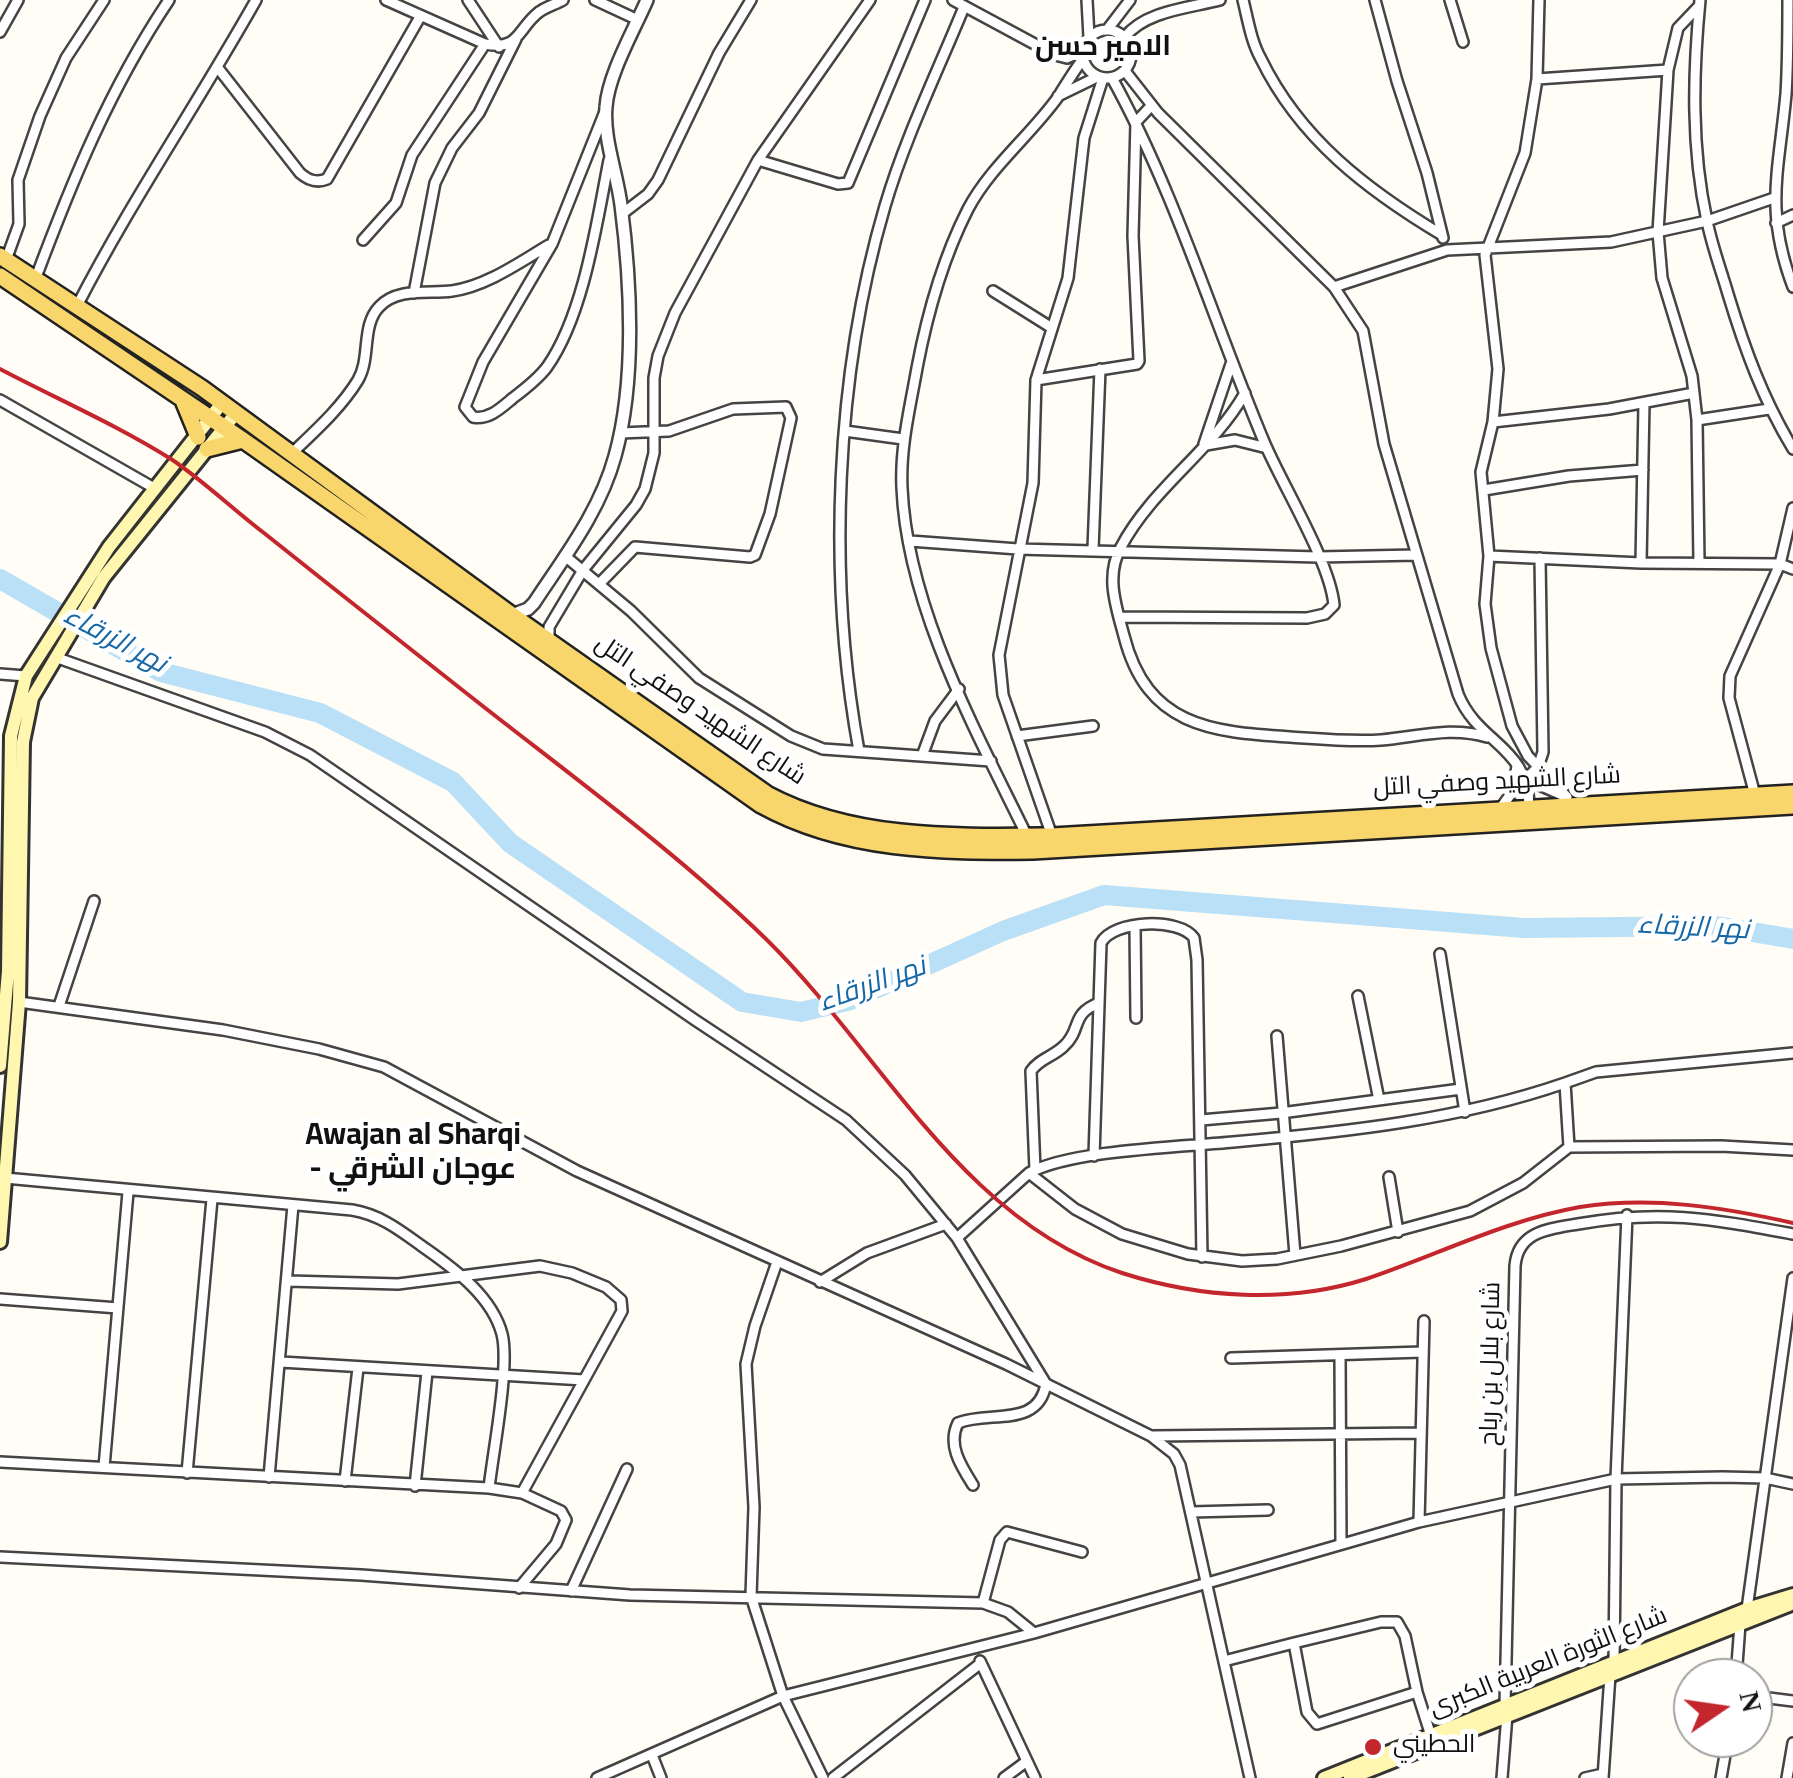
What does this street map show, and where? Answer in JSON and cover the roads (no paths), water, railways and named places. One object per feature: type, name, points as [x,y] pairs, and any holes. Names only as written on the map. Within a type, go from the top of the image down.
[{"type":"main road","name":"شارع الشهيد وصفي التل","points":[[2,264],[78,306],[229,408],[549,642],[786,804],[884,829],[961,836],[1052,836],[1793,793]]},
{"type":"main road","name":"شارع الشهيد وصفي التل","points":[[2,264],[182,400],[761,805],[816,830],[913,848],[1033,852],[1793,806]]},
{"type":"main road","points":[[182,400],[202,443]]},
{"type":"main road","points":[[83,597],[130,542],[229,408]]},
{"type":"main road","points":[[0,1066],[9,926],[10,757],[13,719],[26,676],[64,627],[109,546],[154,488],[202,443],[244,440]]},
{"type":"main road","points":[[0,1242],[19,1002],[23,742],[37,686],[54,657],[64,627]]},
{"type":"main road","name":"شارع الثورة العربية الكبرى","points":[[1350,1778],[1747,1609],[1793,1595]]},
{"type":"main road","name":"شارع الثورة العربية الكبرى","points":[[1612,1668],[1793,1604]]},
{"type":"main road","name":"شارع الثورة العربية الكبرى","points":[[1324,1778],[1506,1710]]},
{"type":"street","points":[[0,32],[18,0]]},
{"type":"street","points":[[2,264],[19,224],[18,180],[40,116],[66,58],[104,0]]},
{"type":"street","points":[[35,280],[106,103],[169,0]]},
{"type":"street","points":[[78,306],[134,202],[256,0]]},
{"type":"street","points":[[386,0],[484,44],[499,47],[516,39]]},
{"type":"street","points":[[468,0],[499,47]]},
{"type":"street","points":[[532,0],[539,12]]},
{"type":"street","points":[[414,292],[434,182],[452,148],[479,113],[516,39],[539,12],[563,0]]},
{"type":"street","points":[[595,0],[638,20]]},
{"type":"street","points":[[612,150],[591,252],[554,356],[534,380],[501,408],[489,416],[473,418],[465,407],[483,362],[552,244],[605,111],[612,81],[647,0]]},
{"type":"street","points":[[622,214],[648,194],[658,180],[719,53],[751,0]]},
{"type":"street","points":[[549,642],[549,628],[583,570],[636,506],[645,489],[654,452],[654,378],[664,337],[758,160],[870,0]]},
{"type":"street","points":[[758,160],[838,184],[848,183],[925,0]]},
{"type":"street","points":[[953,0],[1056,56],[1083,55]]},
{"type":"street","points":[[1027,836],[959,689],[926,606],[902,492],[904,439],[931,310],[968,210],[1003,159],[1058,96],[1083,55],[1090,37],[1087,0]]},
{"type":"street","points":[[1090,37],[1107,30],[1130,0]]},
{"type":"street","points":[[1125,37],[1147,20],[1220,0]]},
{"type":"street","points":[[1242,0],[1260,59],[1314,138],[1374,192],[1442,235]]},
{"type":"street","points":[[1375,0],[1447,250]]},
{"type":"street","points":[[1450,0],[1463,42]]},
{"type":"street","points":[[1539,0],[1537,79],[1525,153],[1486,246],[1498,369],[1494,422],[1482,457],[1489,556],[1485,604],[1491,648],[1512,726],[1524,749],[1567,797]]},
{"type":"street","points":[[1788,0],[1786,91],[1774,198],[1776,223],[1792,281]]},
{"type":"street","points":[[1699,3],[1678,28],[1668,70],[1658,232],[1662,278],[1692,376],[1697,420],[1699,563]]},
{"type":"street","points":[[1699,3],[1694,112],[1707,221],[1749,362],[1769,409],[1793,449]]},
{"type":"street","points":[[859,751],[847,678],[843,620],[848,373],[886,204],[964,7]]},
{"type":"street","points":[[218,68],[300,173],[308,180],[322,181],[328,178],[420,16]]},
{"type":"street","points":[[1058,96],[1126,71],[1132,57],[1125,37],[1107,30]]},
{"type":"street","points":[[363,240],[396,203],[412,155],[484,44]]},
{"type":"street","points":[[1083,55],[1136,122],[1188,245],[1231,362],[1334,599],[1325,614],[1286,618],[1120,617]]},
{"type":"street","points":[[1537,79],[1668,70]]},
{"type":"street","points":[[1126,71],[1152,106],[1334,287],[1363,332],[1381,432],[1462,704],[1474,722],[1517,763],[1526,779],[1528,824]]},
{"type":"street","points":[[1052,836],[1003,695],[998,665],[1032,483],[1036,380],[1068,278],[1084,138],[1104,78]]},
{"type":"street","points":[[1036,380],[1137,364],[1140,358],[1133,236],[1136,122],[1152,106]]},
{"type":"street","points":[[512,615],[534,603],[600,498],[625,414],[628,321],[622,214],[605,111]]},
{"type":"street","points":[[1334,287],[1447,250],[1582,244],[1658,232],[1707,221],[1774,198]]},
{"type":"street","points":[[1776,223],[1793,215]]},
{"type":"street","points":[[291,454],[358,379],[368,334],[380,305],[389,298],[414,292],[469,287],[552,244]]},
{"type":"street","points":[[993,291],[1052,328]]},
{"type":"street","points":[[1203,446],[1231,362]]},
{"type":"street","points":[[1092,549],[1100,369]]},
{"type":"street","points":[[1245,393],[1227,422],[1169,482],[1119,549],[1114,564],[1113,595],[1131,656],[1149,688],[1179,716],[1208,729],[1374,740],[1465,731],[1494,739]]},
{"type":"street","points":[[1494,422],[1694,393]]},
{"type":"street","points":[[0,400],[154,488]]},
{"type":"street","points":[[1641,563],[1644,402]]},
{"type":"street","points":[[600,583],[635,547],[750,557],[755,554],[770,514],[792,418],[786,407],[747,407],[653,434],[620,433]]},
{"type":"street","points":[[1697,420],[1769,409]]},
{"type":"street","points":[[845,431],[904,439]]},
{"type":"street","points":[[1203,446],[1235,440],[1267,448]]},
{"type":"street","points":[[1484,490],[1554,478],[1643,470]]},
{"type":"street","points":[[1755,794],[1729,685],[1780,564],[1793,508]]},
{"type":"street","points":[[910,541],[1018,549],[1318,557],[1417,555]]},
{"type":"street","points":[[565,556],[719,692],[804,742],[823,749],[991,761]]},
{"type":"street","points":[[1489,556],[1780,564],[1793,569]]},
{"type":"street","points":[[1526,779],[1538,767],[1544,742],[1540,558]]},
{"type":"street","points":[[54,657],[265,732],[310,755],[846,1120],[904,1174],[957,1238],[1046,1384]]},
{"type":"street","points":[[0,674],[26,676]]},
{"type":"street","points":[[922,756],[935,721],[959,689]]},
{"type":"street","points":[[1016,736],[1093,726]]},
{"type":"street","points":[[1500,809],[1513,791],[1517,763]]},
{"type":"street","points":[[1526,779],[1590,804]]},
{"type":"street","points":[[59,1006],[94,901]]},
{"type":"street","points":[[1135,926],[1136,1018]]},
{"type":"street","points":[[1094,1156],[1104,938],[1111,932],[1135,926],[1184,929],[1194,938],[1202,1256]]},
{"type":"street","points":[[1440,954],[1465,1112]]},
{"type":"street","points":[[1358,996],[1379,1100]]},
{"type":"street","points":[[19,1002],[223,1030],[384,1067],[577,1171],[1046,1384],[1150,1436],[1178,1459],[1250,1778]]},
{"type":"street","points":[[1099,1002],[1078,1016],[1067,1044],[1039,1061],[1031,1071],[1032,1171],[1051,1193],[1099,1223],[1140,1241],[1202,1256],[1242,1262],[1295,1255],[1470,1211],[1504,1195],[1569,1147],[1722,1146],[1793,1150]]},
{"type":"street","points":[[1277,1036],[1295,1255]]},
{"type":"street","points":[[957,1238],[1032,1171],[1094,1156],[1284,1137],[1465,1112],[1596,1072],[1793,1053]]},
{"type":"street","points":[[1565,1083],[1569,1147]]},
{"type":"street","points":[[1200,1120],[1461,1089]]},
{"type":"street","points":[[1389,1177],[1398,1232]]},
{"type":"street","points":[[5,1178],[376,1215],[462,1274],[498,1324],[504,1345],[489,1488]]},
{"type":"street","points":[[104,1467],[128,1192]]},
{"type":"street","points":[[187,1472],[212,1198]]},
{"type":"street","points":[[270,1477],[293,1206]]},
{"type":"street","points":[[1585,1778],[1603,1776],[1612,1668],[1627,1215]]},
{"type":"street","name":"شارع بلال بن رباح","points":[[1502,1778],[1518,1248],[1529,1236],[1543,1231],[1627,1215],[1708,1218],[1793,1234]]},
{"type":"street","points":[[820,1282],[867,1253],[946,1224]]},
{"type":"street","points":[[777,1262],[746,1364],[754,1507],[751,1596],[784,1696],[822,1778]]},
{"type":"street","points":[[288,1281],[398,1284],[525,1266],[552,1267],[615,1292],[622,1311],[522,1493]]},
{"type":"street","points":[[1747,1609],[1793,1278]]},
{"type":"street","points":[[0,1299],[118,1308]]},
{"type":"street","points":[[1418,1522],[1424,1321]]},
{"type":"street","points":[[1231,1358],[1422,1352]]},
{"type":"street","points":[[1340,1355],[1341,1544]]},
{"type":"street","points":[[281,1362],[584,1380]]},
{"type":"street","points":[[345,1481],[358,1368]]},
{"type":"street","points":[[416,1486],[427,1372]]},
{"type":"street","points":[[1779,1379],[1793,1382]]},
{"type":"street","points":[[973,1485],[954,1444],[958,1422],[1022,1414],[1039,1402],[1046,1384]]},
{"type":"street","points":[[1150,1436],[1420,1433]]},
{"type":"street","points":[[0,1462],[489,1488],[522,1493],[561,1511],[566,1520],[556,1544],[519,1588]]},
{"type":"street","points":[[571,1591],[627,1468]]},
{"type":"street","points":[[597,1778],[784,1696],[1034,1634],[1418,1522],[1616,1479],[1765,1478],[1793,1484]]},
{"type":"street","points":[[1192,1512],[1268,1510]]},
{"type":"street","points":[[983,1603],[1000,1540],[1007,1532],[1082,1552]]},
{"type":"street","points":[[0,1557],[690,1597],[983,1603],[1008,1612],[1034,1634]]},
{"type":"street","points":[[1224,1661],[1381,1622],[1396,1622],[1405,1636],[1431,1736]]},
{"type":"street","points":[[1737,1658],[1740,1624]]},
{"type":"street","points":[[1294,1644],[1307,1712],[1317,1724],[1417,1692]]},
{"type":"street","points":[[975,1649],[1036,1778]]},
{"type":"street","points":[[832,1778],[982,1663]]},
{"type":"street","points":[[1786,1778],[1793,1743]]},
{"type":"street","points":[[652,1755],[661,1778]]},
{"type":"street","points":[[1004,1778],[1028,1761]]},
{"type":"waterway","name":"نهر الزرقاء","points":[[0,579],[161,672],[320,713],[453,782],[510,843],[742,1002],[801,1012],[851,1000],[1003,931],[1104,895],[1524,928],[1717,926],[1793,939]]},
{"type":"railway","points":[[0,369],[171,459],[660,845],[766,939],[969,1174],[1015,1214],[1065,1248],[1122,1273],[1182,1288],[1275,1295],[1366,1279],[1498,1229],[1580,1207],[1687,1205],[1793,1223]]},
{"type":"place","name":"الحطيني","points":[[1373,1747]]},
{"type":"district","name":"الامير حسن","points":[[1103,50]]},
{"type":"district","name":"Awajan al Sharqi - عوجان الشرقي","points":[[413,1155]]}]
